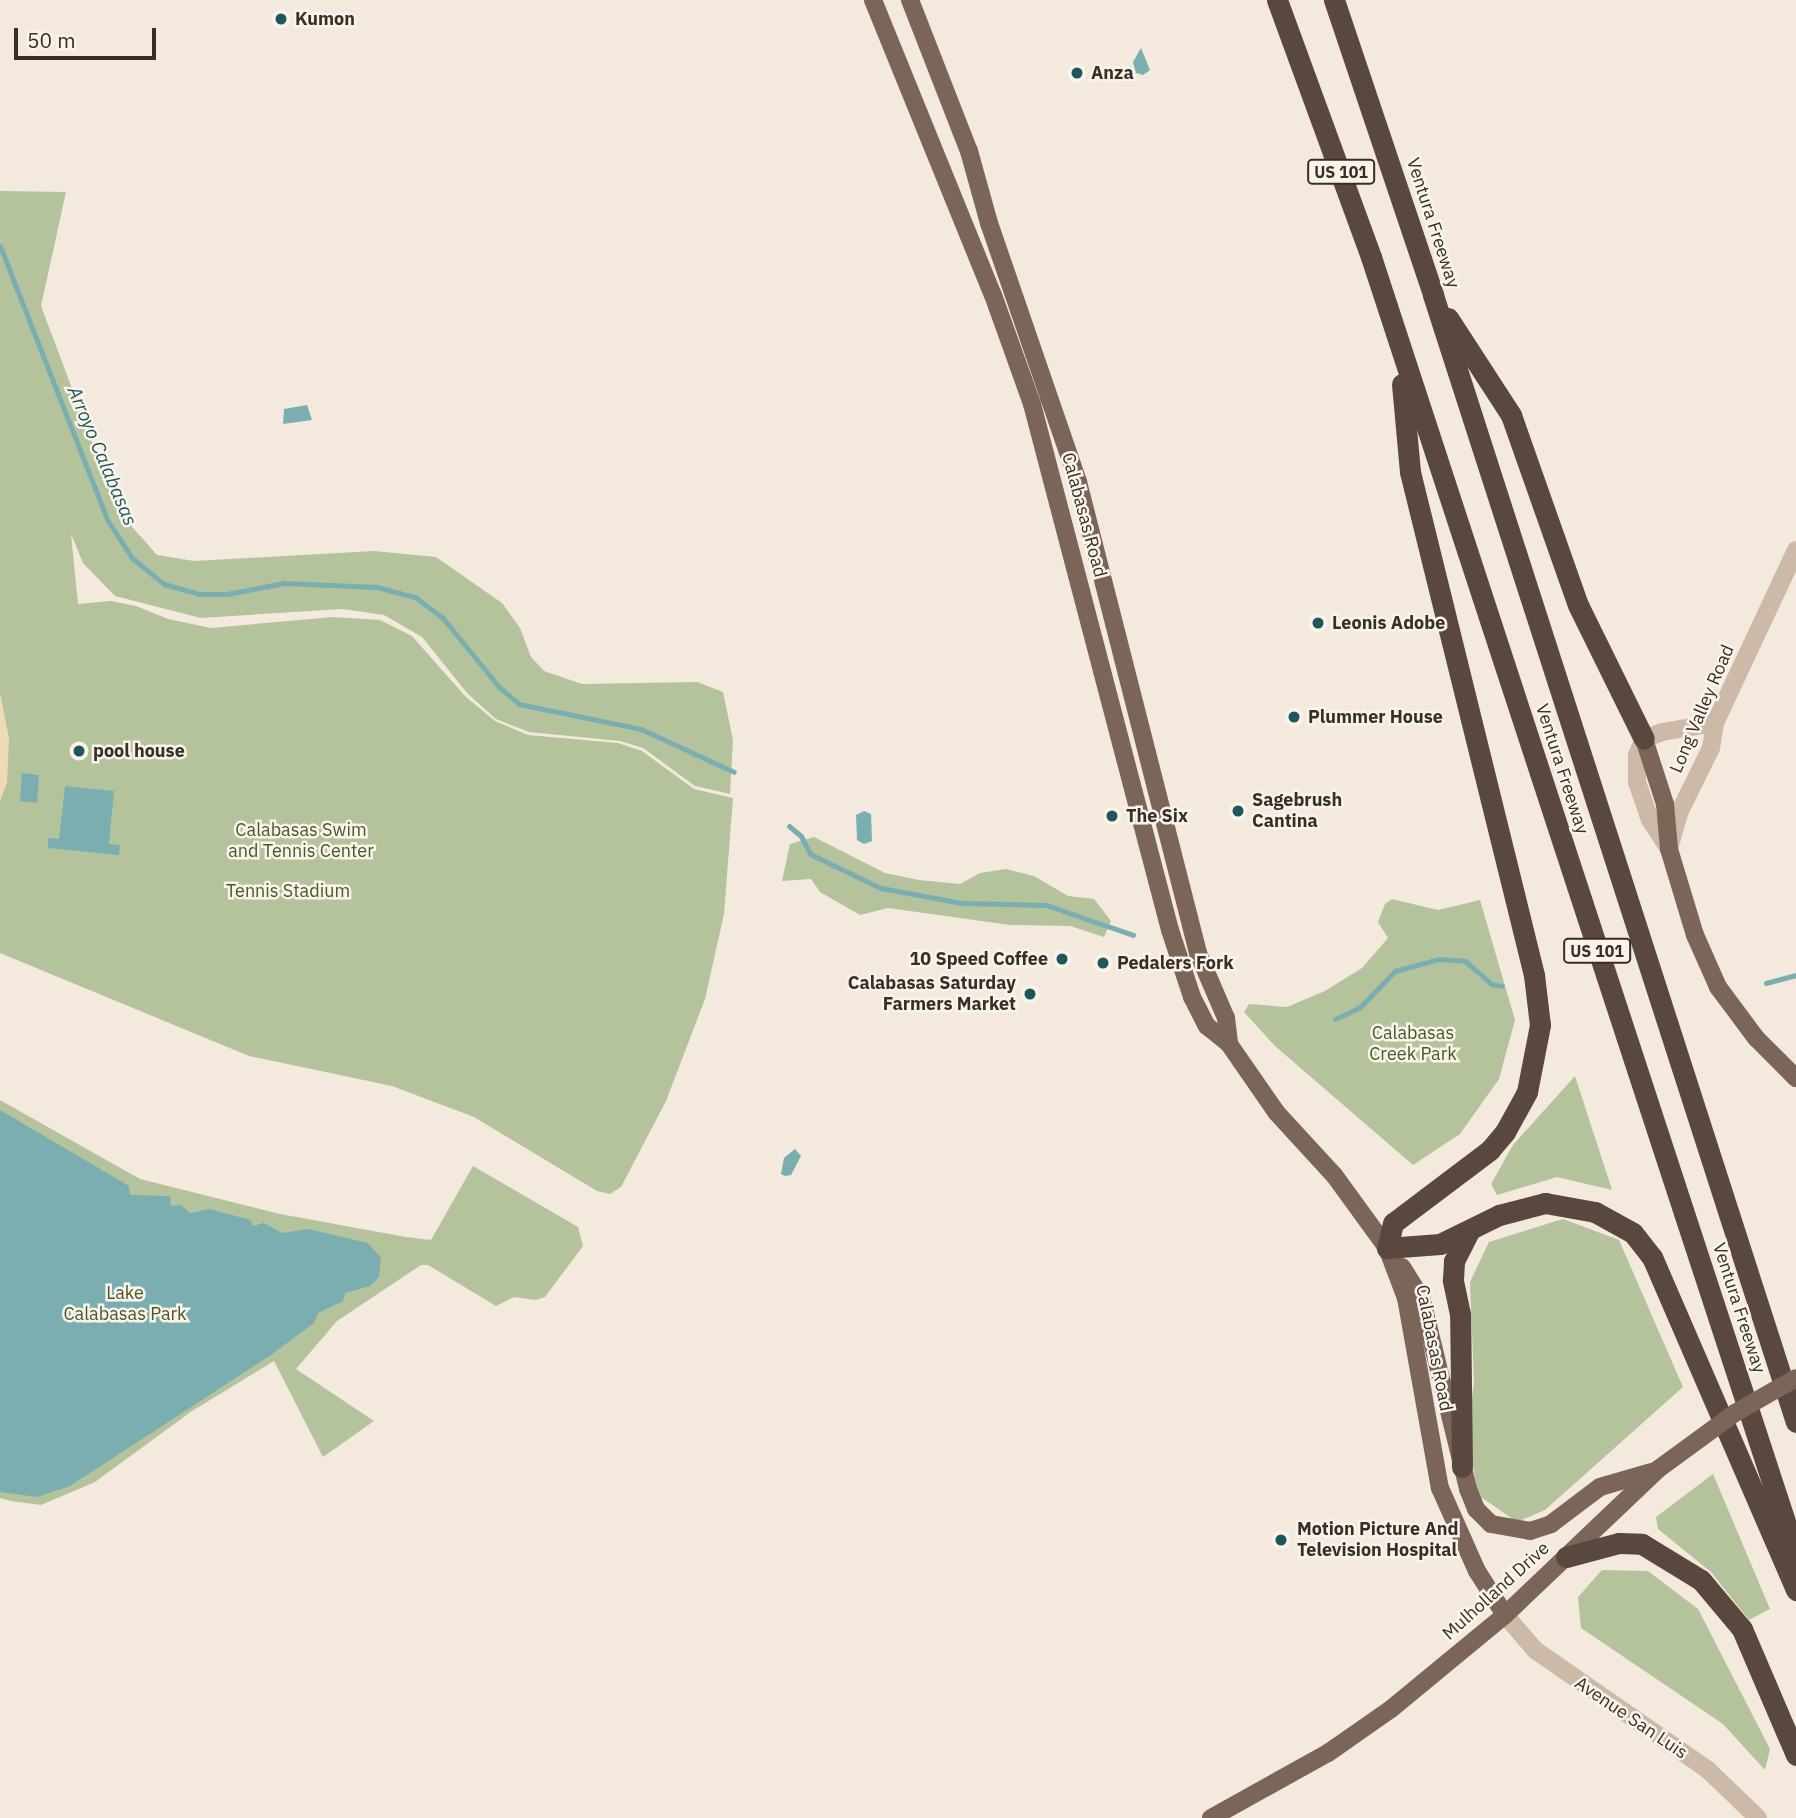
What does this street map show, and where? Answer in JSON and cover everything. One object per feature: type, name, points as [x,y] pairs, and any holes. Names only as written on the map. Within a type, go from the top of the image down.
[{"type":"highway","name":"Ventura Freeway","points":[[1277,0],[1345,181],[1796,1555]]},
{"type":"highway","name":"Ventura Freeway","points":[[1334,0],[1433,295],[1796,1422]]},
{"type":"highway","points":[[1433,295],[1511,415],[1578,605],[1644,739]]},
{"type":"highway","points":[[1399,346],[1410,472],[1534,975],[1540,1025],[1527,1092],[1511,1123],[1490,1150],[1393,1223],[1387,1248],[1427,1248],[1469,1232],[1499,1215],[1545,1203],[1595,1212],[1633,1233],[1652,1256],[1796,1590]]},
{"type":"highway","points":[[1462,1467],[1460,1314],[1453,1280],[1454,1261],[1469,1232]]},
{"type":"highway","points":[[1566,1557],[1619,1543],[1642,1544],[1701,1580],[1742,1629],[1796,1755]]},
{"type":"main road","name":"Calabasas Road","points":[[873,0],[993,295],[1032,404],[1170,930],[1207,1026],[1229,1044],[1276,1112],[1334,1175],[1387,1248],[1406,1298],[1440,1488],[1477,1571],[1505,1615]]},
{"type":"main road","name":"Calabasas Road","points":[[909,0],[964,140],[989,223],[1052,398],[1078,482],[1198,953],[1226,1018],[1229,1044]]},
{"type":"main road","points":[[1644,739],[1665,804],[1669,849],[1695,935],[1718,987],[1756,1038],[1796,1078]]},
{"type":"main road","points":[[1387,1248],[1421,1297],[1462,1467],[1476,1510],[1491,1524],[1530,1531],[1551,1524],[1600,1488],[1657,1470]]},
{"type":"main road","name":"Mulholland Drive","points":[[1211,1818],[1338,1746],[1505,1615],[1657,1470],[1735,1413],[1796,1378]]},
{"type":"street","name":"Long Valley Road","points":[[1669,849],[1679,813],[1712,748],[1715,723],[1796,550]]},
{"type":"street","points":[[1644,739],[1695,724],[1715,723]]},
{"type":"street","name":"Avenue San Luis","points":[[1505,1615],[1535,1650],[1708,1770],[1758,1818]]},
{"type":"green space","name":"Calabasas Swim and Tennis Center","points":[[0,191],[66,192],[41,306],[118,511],[157,555],[194,561],[374,551],[436,557],[502,603],[520,628],[531,657],[544,671],[582,684],[697,682],[723,692],[733,740],[730,794],[695,786],[643,748],[620,741],[529,732],[496,719],[467,693],[422,637],[384,615],[342,609],[201,618],[115,596],[83,563],[71,534],[78,604],[111,601],[136,606],[168,619],[211,628],[333,617],[380,620],[412,636],[465,696],[495,721],[528,735],[618,743],[642,751],[694,789],[733,798],[724,914],[705,999],[666,1101],[621,1187],[610,1194],[597,1191],[474,1117],[392,1086],[249,1056],[0,953]]},
{"type":"green space","points":[[814,837],[885,873],[919,880],[960,884],[980,873],[1006,869],[1034,876],[1068,896],[1094,899],[1111,921],[1104,937],[1070,926],[1010,925],[888,908],[860,915],[820,892],[811,879],[782,881],[790,844]]},
{"type":"green space","name":"Calabasas Creek Park","points":[[1392,899],[1438,910],[1480,900],[1515,1020],[1499,1079],[1460,1134],[1413,1165],[1275,1046],[1244,1012],[1249,1004],[1287,1007],[1325,991],[1362,968],[1388,938],[1378,922],[1385,904]]},
{"type":"green space","points":[[1575,1076],[1612,1190],[1557,1177],[1497,1195],[1491,1184],[1513,1145]]},
{"type":"green space","name":"Lake Calabasas Park","points":[[0,1100],[140,1179],[280,1214],[406,1237],[431,1240],[473,1166],[578,1227],[583,1246],[545,1297],[536,1300],[514,1297],[496,1306],[428,1265],[421,1265],[337,1321],[296,1369],[374,1421],[323,1457],[274,1361],[192,1411],[95,1482],[41,1505],[11,1501],[0,1498]]},
{"type":"green space","points":[[1563,1219],[1619,1240],[1683,1387],[1545,1510],[1517,1522],[1478,1495],[1467,1431],[1474,1384],[1470,1282],[1489,1242]]},
{"type":"green space","points":[[1713,1474],[1770,1609],[1749,1620],[1711,1572],[1658,1529],[1656,1517]]},
{"type":"green space","points":[[1602,1570],[1648,1571],[1698,1609],[1770,1749],[1765,1770],[1723,1724],[1581,1628],[1578,1597]]},
{"type":"sand","points":[[0,693],[9,738],[7,783],[0,801]]},
{"type":"water","points":[[1141,48],[1150,70],[1143,75],[1136,73],[1133,62]]},
{"type":"water","points":[[307,405],[312,420],[283,424],[284,409]]},
{"type":"water","points":[[22,773],[39,775],[37,803],[20,801]]},
{"type":"water","points":[[65,786],[114,791],[109,844],[120,845],[119,855],[48,848],[48,838],[59,839]]},
{"type":"water","points":[[864,811],[871,814],[872,841],[864,844],[857,840],[856,815]]},
{"type":"water","name":"Lake Calabasas Park","points":[[0,1110],[129,1186],[130,1195],[170,1196],[171,1206],[181,1205],[190,1213],[209,1209],[251,1220],[252,1226],[264,1223],[282,1233],[308,1229],[368,1243],[381,1258],[379,1277],[370,1286],[345,1293],[343,1301],[318,1313],[314,1323],[271,1355],[70,1486],[37,1497],[0,1492]]},
{"type":"water","points":[[795,1149],[801,1156],[791,1175],[785,1176],[781,1174],[784,1158]]},
{"type":"waterway","name":"Arroyo Calabasas","points":[[0,246],[108,521],[132,558],[164,584],[198,594],[227,594],[284,583],[377,587],[415,597],[442,617],[499,687],[519,704],[641,729],[734,772]]},
{"type":"waterway","name":"Arroyo Calabasas","points":[[789,826],[801,836],[810,854],[881,888],[962,903],[1046,905],[1133,935]]},
{"type":"waterway","name":"Arroyo Calabasas","points":[[1335,1019],[1359,1008],[1395,971],[1439,959],[1465,961],[1491,984],[1502,986]]},
{"type":"waterway","name":"Arroyo Calabasas","points":[[1766,983],[1796,975]]},
{"type":"place","name":"Kumon","points":[[281,19]]},
{"type":"place","name":"Anza","points":[[1077,73]]},
{"type":"place","name":"Leonis Adobe","points":[[1318,623]]},
{"type":"place","name":"Plummer House","points":[[1294,717]]},
{"type":"place","name":"pool house","points":[[79,751]]},
{"type":"place","name":"Sagebrush Cantina","points":[[1238,811]]},
{"type":"place","name":"The Six","points":[[1112,816]]},
{"type":"place","name":"10 Speed Coffee","points":[[1062,959]]},
{"type":"place","name":"Pedalers Fork","points":[[1103,963]]},
{"type":"place","name":"Calabasas Saturday Farmers Market","points":[[1030,994]]},
{"type":"place","name":"Motion Picture And Television Hospital","points":[[1281,1540]]},
{"type":"park label","name":"Tennis Stadium","points":[[288,891]]}]
